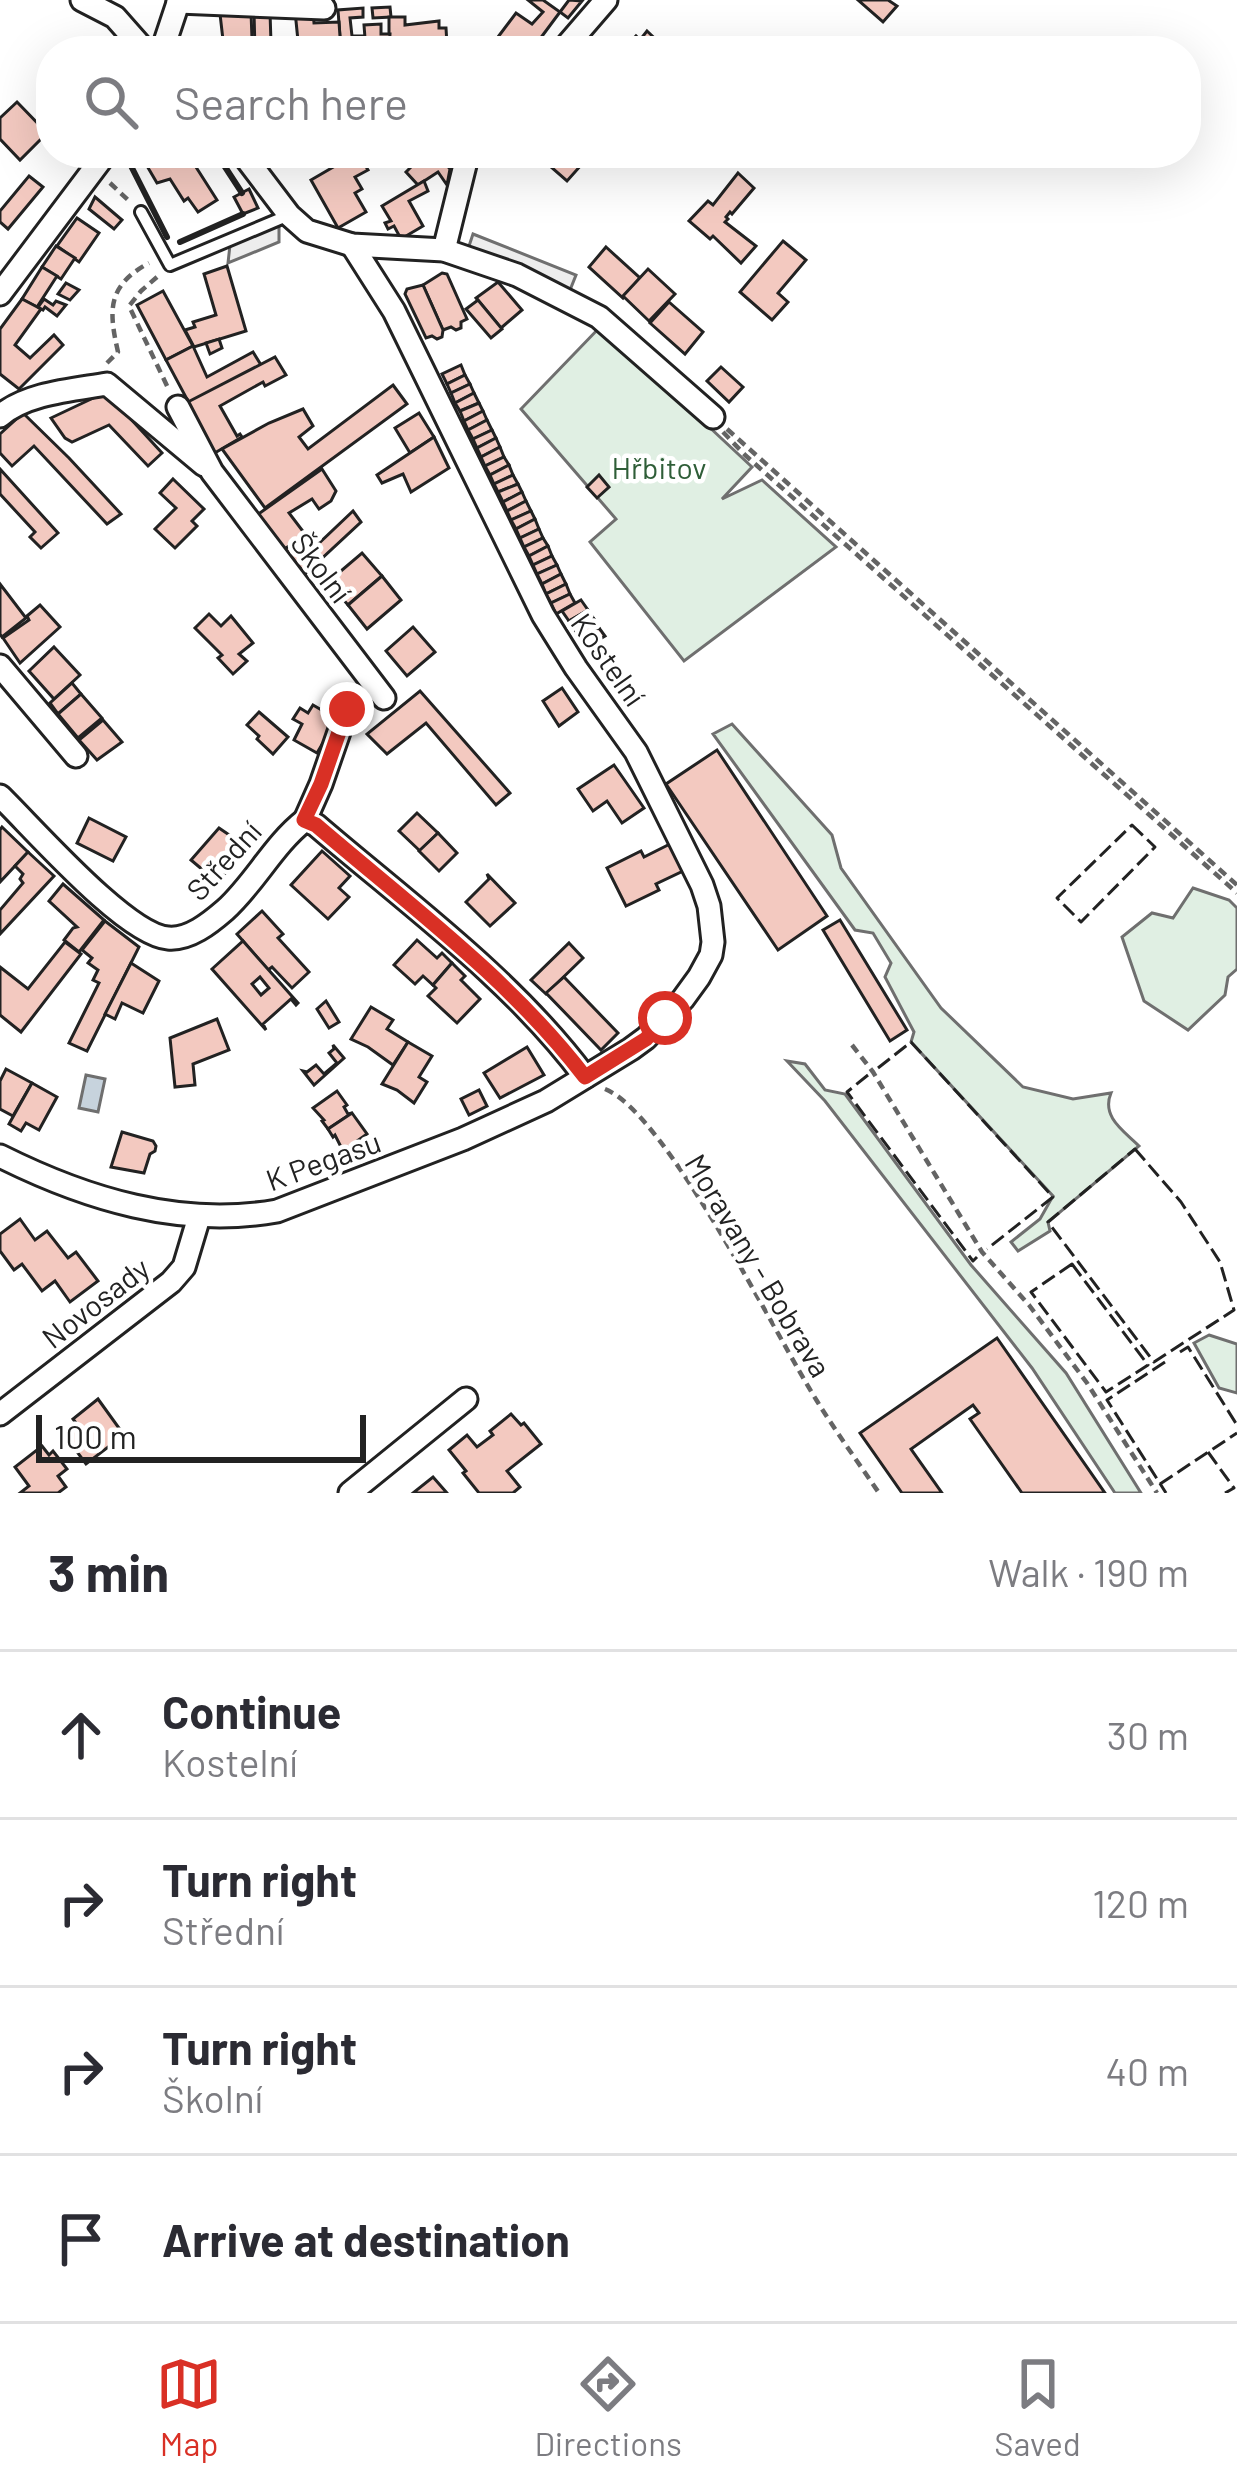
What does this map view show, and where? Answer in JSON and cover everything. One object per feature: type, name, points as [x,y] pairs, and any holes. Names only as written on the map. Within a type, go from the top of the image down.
[{"type":"street","points":[[82,0],[115,17],[132,36]]},
{"type":"street","points":[[575,36],[606,0]]},
{"type":"street","points":[[168,36],[178,1],[324,8]]},
{"type":"street","points":[[0,294],[95,168]]},
{"type":"street","points":[[253,168],[307,231],[352,245],[444,250],[517,274],[599,317],[713,417]]},
{"type":"street","points":[[444,250],[462,168]]},
{"type":"street","name":"Kostelní","points":[[352,245],[394,311],[543,615],[636,752],[709,906],[710,955],[683,999],[646,1039],[585,1077]]},
{"type":"street","name":"Školní","points":[[88,388],[107,384],[212,472]]},
{"type":"street","points":[[0,416],[11,406],[88,388]]},
{"type":"street","name":"Školní","points":[[178,407],[212,472],[384,698]]},
{"type":"street","points":[[0,666],[76,756]]},
{"type":"street","points":[[304,820],[347,709]]},
{"type":"street","name":"Střední","points":[[0,796],[130,921],[171,938],[193,933],[226,909],[304,820],[316,825],[476,962],[552,1036],[585,1077]]},
{"type":"street","name":"K Pegasu","points":[[0,1156],[72,1188],[135,1208],[200,1217],[252,1215],[302,1203],[463,1138],[546,1101],[585,1077]]},
{"type":"street","name":"Novosady","points":[[0,1414],[171,1282],[184,1267],[200,1217]]},
{"type":"street","points":[[350,1493],[466,1399]]},
{"type":"lane","points":[[141,212],[167,260],[289,215]]},
{"type":"path","points":[[106,168],[141,212]]},
{"type":"path","points":[[88,388],[118,352],[110,314],[118,290],[140,268],[167,260]]},
{"type":"path","points":[[167,260],[130,306],[178,407]]},
{"type":"path","points":[[713,417],[1237,885]]},
{"type":"path","points":[[713,417],[745,455],[1237,893]]},
{"type":"path","points":[[852,1046],[873,1072],[982,1252],[1088,1383],[1157,1493]]},
{"type":"path","name":"Moravany - Bobrava","points":[[585,1077],[618,1094],[644,1119],[702,1204],[818,1402],[879,1493]]},
{"type":"green space","name":"Hřbitov","points":[[601,326],[752,467],[722,499],[762,480],[836,547],[684,661],[590,542],[616,519],[521,409]]},
{"type":"green space","points":[[732,724],[832,835],[841,868],[941,1008],[1023,1087],[1073,1099],[1111,1093],[1112,1116],[1139,1146],[1048,1222],[1050,1231],[1018,1251],[1011,1242],[1040,1219],[1053,1196],[911,1042],[914,1032],[885,977],[891,963],[873,933],[855,930],[713,734]]},
{"type":"green space","points":[[1193,888],[1229,900],[1237,908],[1237,969],[1228,977],[1225,995],[1188,1030],[1144,1001],[1122,937],[1152,913],[1173,918]]},
{"type":"green space","points":[[787,1061],[805,1064],[825,1090],[845,1094],[971,1265],[1066,1373],[1141,1493],[1115,1493],[1032,1368],[825,1101]]},
{"type":"green space","points":[[1209,1335],[1237,1344],[1237,1393],[1219,1388],[1194,1343]]},
{"type":"shaded area","points":[[279,224],[279,242],[228,263],[230,245]]},
{"type":"shaded area","points":[[473,234],[576,275],[570,290],[467,252]]},
{"type":"shaded area","points":[[86,1075],[105,1079],[98,1112],[79,1108]]},
{"type":"building","points":[[528,0],[543,0],[560,12],[542,36],[499,36],[516,13],[532,24],[543,12]]},
{"type":"building","points":[[569,0],[582,1],[568,18],[560,12]]},
{"type":"building","points":[[858,0],[888,0],[897,6],[883,22]]},
{"type":"building","points":[[390,7],[391,17],[373,18],[372,8]]},
{"type":"building","points":[[363,8],[363,17],[350,18],[352,36],[340,36],[338,10]]},
{"type":"building","points":[[295,11],[313,11],[314,23],[339,22],[340,36],[298,36]]},
{"type":"building","points":[[251,12],[252,36],[223,36],[220,14]]},
{"type":"building","points":[[254,12],[270,12],[271,36],[255,36]]},
{"type":"building","points":[[389,17],[405,17],[405,25],[439,21],[439,28],[446,28],[446,36],[389,36]]},
{"type":"building","points":[[381,24],[381,34],[390,36],[365,36],[364,25]]},
{"type":"building","points":[[17,102],[36,122],[36,144],[20,160],[0,139],[0,118]]},
{"type":"building","points":[[148,168],[197,168],[217,200],[198,212],[170,179],[157,183]]},
{"type":"building","points":[[332,168],[367,168],[355,177],[362,189],[355,193],[366,212],[338,228],[311,180]]},
{"type":"building","points":[[410,168],[450,169],[447,185],[438,172],[418,185],[406,172]]},
{"type":"building","points":[[552,168],[579,168],[567,181]]},
{"type":"building","points":[[738,173],[754,188],[725,222],[756,246],[741,263],[689,221],[708,201],[713,205]]},
{"type":"building","points":[[29,176],[43,187],[8,229],[0,222],[0,211]]},
{"type":"building","points":[[424,181],[428,191],[409,201],[423,226],[401,239],[394,226],[388,229],[385,223],[391,221],[382,206]]},
{"type":"building","points":[[249,189],[258,208],[243,214],[234,197]]},
{"type":"building","points":[[95,197],[122,220],[114,229],[89,209]]},
{"type":"building","points":[[77,218],[99,233],[79,262],[57,246]]},
{"type":"building","points":[[783,241],[806,260],[778,293],[788,302],[772,320],[740,292]]},
{"type":"building","points":[[56,246],[75,258],[61,279],[42,267]]},
{"type":"building","points":[[606,247],[640,278],[623,298],[589,267]]},
{"type":"building","points":[[227,266],[246,331],[194,347],[185,330],[195,327],[193,322],[216,315],[204,274]]},
{"type":"building","points":[[42,267],[57,276],[37,307],[22,299]]},
{"type":"building","points":[[648,269],[675,294],[649,321],[623,296]]},
{"type":"building","points":[[447,274],[467,319],[456,330],[443,330],[423,285]]},
{"type":"building","points":[[498,282],[522,310],[501,328],[476,298]]},
{"type":"building","points":[[66,283],[79,290],[70,300],[58,294]]},
{"type":"building","points":[[423,285],[443,330],[437,339],[426,338],[405,294]]},
{"type":"building","points":[[163,291],[193,346],[166,360],[137,305]]},
{"type":"building","points":[[22,299],[41,309],[15,345],[30,358],[54,335],[63,345],[19,389],[0,374],[0,329]]},
{"type":"building","points":[[44,299],[66,305],[57,316],[38,307]]},
{"type":"building","points":[[478,300],[502,329],[491,338],[466,309]]},
{"type":"building","points":[[669,302],[703,332],[685,354],[650,323]]},
{"type":"building","points":[[219,339],[222,348],[210,354],[206,343]]},
{"type":"building","points":[[193,346],[207,377],[253,352],[261,365],[189,403],[166,360]]},
{"type":"building","points":[[275,357],[286,375],[220,406],[242,437],[213,454],[184,404]]},
{"type":"building","points":[[461,365],[465,375],[447,384],[442,374]]},
{"type":"building","points":[[721,367],[743,387],[729,402],[707,381]]},
{"type":"building","points":[[465,375],[470,384],[451,393],[447,384]]},
{"type":"building","points":[[470,384],[474,393],[455,403],[451,393]]},
{"type":"building","points":[[393,385],[407,404],[265,508],[222,449],[303,409],[313,426],[299,437],[308,449]]},
{"type":"building","points":[[106,392],[162,453],[148,466],[109,425],[72,442],[51,418]]},
{"type":"building","points":[[474,393],[479,403],[460,411],[455,403]]},
{"type":"building","points":[[479,403],[483,411],[464,421],[460,411]]},
{"type":"building","points":[[483,411],[487,420],[468,430],[464,421]]},
{"type":"building","points":[[23,413],[121,514],[107,524],[34,446],[12,466],[0,453],[0,434]]},
{"type":"building","points":[[419,413],[434,437],[410,453],[395,428]]},
{"type":"building","points":[[487,420],[492,430],[473,439],[468,430]]},
{"type":"building","points":[[492,430],[496,438],[477,448],[473,439]]},
{"type":"building","points":[[434,437],[449,468],[411,492],[403,474],[382,483],[377,475]]},
{"type":"building","points":[[496,438],[500,447],[481,457],[477,448]]},
{"type":"building","points":[[500,447],[504,457],[485,466],[481,457]]},
{"type":"building","points":[[504,457],[509,465],[490,475],[485,466]]},
{"type":"building","points":[[509,465],[513,475],[494,484],[490,475]]},
{"type":"building","points":[[0,469],[58,533],[41,548],[30,537],[35,532],[0,494]]},
{"type":"building","points":[[322,469],[336,491],[319,509],[312,499],[289,513],[305,534],[285,549],[257,515]]},
{"type":"building","points":[[513,475],[518,484],[498,492],[494,484]]},
{"type":"building","points":[[599,475],[609,487],[597,498],[587,487]]},
{"type":"building","points":[[173,479],[204,509],[192,521],[197,526],[175,548],[155,529],[176,508],[160,493]]},
{"type":"building","points":[[518,484],[522,492],[503,502],[498,492]]},
{"type":"building","points":[[522,492],[526,501],[507,511],[503,502]]},
{"type":"building","points":[[526,501],[531,511],[511,520],[507,511]]},
{"type":"building","points":[[353,511],[361,522],[305,574],[285,549],[305,534],[315,547]]},
{"type":"building","points":[[531,511],[535,519],[516,529],[511,520]]},
{"type":"building","points":[[535,519],[539,529],[520,538],[516,529]]},
{"type":"building","points":[[539,529],[543,538],[524,547],[520,538]]},
{"type":"building","points":[[543,538],[548,546],[529,556],[524,547]]},
{"type":"building","points":[[548,546],[552,556],[533,565],[529,556]]},
{"type":"building","points":[[362,553],[382,576],[348,605],[328,582]]},
{"type":"building","points":[[552,556],[557,565],[537,574],[533,565]]},
{"type":"building","points":[[557,565],[561,574],[542,584],[537,574]]},
{"type":"building","points":[[561,574],[566,584],[546,594],[542,584]]},
{"type":"building","points":[[382,576],[401,600],[367,629],[348,605]]},
{"type":"building","points":[[0,584],[26,618],[2,637],[0,634]]},
{"type":"building","points":[[566,584],[570,594],[551,603],[546,594]]},
{"type":"building","points":[[570,594],[575,603],[556,614],[551,603]]},
{"type":"building","points":[[581,600],[588,610],[569,621],[562,611]]},
{"type":"building","points":[[40,605],[60,627],[20,663],[3,638],[29,620],[27,616]]},
{"type":"building","points":[[588,610],[594,619],[575,630],[569,621]]},
{"type":"building","points":[[209,614],[221,626],[231,616],[253,643],[239,654],[247,661],[233,674],[218,658],[222,655],[195,628]]},
{"type":"building","points":[[594,619],[599,628],[580,639],[575,630]]},
{"type":"building","points":[[413,627],[435,652],[407,676],[386,651]]},
{"type":"building","points":[[599,628],[605,636],[586,647],[580,639]]},
{"type":"building","points":[[54,647],[80,675],[54,699],[29,671]]},
{"type":"building","points":[[72,683],[81,694],[58,714],[50,703]]},
{"type":"building","points":[[562,688],[578,712],[559,726],[543,701]]},
{"type":"building","points":[[420,691],[510,793],[496,805],[426,723],[387,754],[367,734]]},
{"type":"building","points":[[81,694],[102,718],[78,738],[58,714]]},
{"type":"building","points":[[313,705],[337,719],[317,753],[294,740],[302,724],[293,719],[300,708],[308,713]]},
{"type":"building","points":[[259,712],[288,737],[273,754],[247,725]]},
{"type":"building","points":[[103,720],[122,742],[97,760],[79,740]]},
{"type":"building","points":[[717,750],[827,916],[778,950],[666,784]]},
{"type":"building","points":[[614,765],[644,808],[622,823],[607,801],[593,811],[578,789]]},
{"type":"building","points":[[417,813],[438,833],[420,851],[399,831]]},
{"type":"building","points":[[89,818],[126,837],[113,861],[77,843]]},
{"type":"building","points":[[2,827],[28,852],[0,882],[0,830]]},
{"type":"building","points":[[219,828],[244,845],[217,882],[191,860]]},
{"type":"building","points":[[438,833],[457,853],[439,871],[419,851]]},
{"type":"building","points":[[670,844],[683,871],[656,884],[659,890],[626,906],[607,868],[641,851],[644,857]]},
{"type":"building","points":[[322,851],[350,876],[339,888],[349,897],[328,919],[291,885]]},
{"type":"building","points":[[28,852],[54,876],[0,934],[0,910],[23,883],[23,874],[15,866]]},
{"type":"building","points":[[487,874],[515,903],[490,926],[466,902],[489,879]]},
{"type":"building","points":[[63,884],[104,920],[79,952],[64,940],[77,927],[49,901]]},
{"type":"building","points":[[262,911],[283,934],[278,938],[309,972],[292,988],[272,967],[268,970],[237,934]]},
{"type":"building","points":[[840,920],[907,1030],[890,1041],[823,930]]},
{"type":"building","points":[[105,921],[139,947],[87,1051],[69,1043],[99,983],[93,980],[98,970],[88,963],[92,958],[82,950]]},
{"type":"building","points":[[417,940],[437,958],[442,953],[452,963],[433,985],[423,976],[415,984],[394,965]]},
{"type":"building","points":[[243,941],[298,1003],[291,999],[263,1024],[266,1030],[212,969]],"holes":[[[260,977],[269,988],[261,995],[252,984]]]},
{"type":"building","points":[[65,942],[81,954],[21,1032],[0,1015],[0,967],[28,989]]},
{"type":"building","points":[[569,943],[583,958],[546,994],[531,980]]},
{"type":"building","points":[[131,963],[159,981],[143,1013],[122,1003],[115,1019],[105,1014]]},
{"type":"building","points":[[452,963],[480,999],[457,1023],[428,996]]},
{"type":"building","points":[[564,977],[618,1033],[601,1050],[546,993]]},
{"type":"building","points":[[326,1001],[339,1022],[329,1028],[317,1009]]},
{"type":"building","points":[[371,1007],[393,1020],[387,1029],[408,1042],[393,1065],[351,1039]]},
{"type":"building","points":[[217,1019],[229,1050],[193,1064],[195,1085],[175,1087],[170,1038]]},
{"type":"building","points":[[408,1042],[432,1056],[419,1077],[427,1082],[414,1103],[382,1084]]},
{"type":"building","points":[[333,1045],[344,1058],[314,1085],[303,1071],[316,1065],[324,1074],[337,1063],[329,1053]]},
{"type":"building","points":[[527,1047],[544,1075],[500,1098],[484,1073]]},
{"type":"building","points":[[6,1069],[32,1083],[13,1116],[0,1109],[0,1081]]},
{"type":"building","points":[[32,1083],[57,1097],[39,1130],[26,1123],[21,1131],[9,1124]]},
{"type":"building","points":[[479,1090],[487,1106],[469,1115],[461,1099]]},
{"type":"building","points":[[337,1091],[348,1114],[352,1113],[328,1129],[313,1108]]},
{"type":"building","points":[[352,1113],[367,1134],[343,1151],[328,1129]]},
{"type":"building","points":[[122,1132],[156,1146],[144,1173],[111,1167]]},
{"type":"building","points":[[20,1219],[35,1240],[47,1231],[68,1258],[76,1252],[98,1281],[70,1302],[55,1281],[42,1291],[22,1264],[14,1270],[0,1251],[0,1234]]},
{"type":"building","points":[[997,1338],[1105,1493],[1022,1493],[970,1419],[979,1413],[973,1405],[911,1449],[942,1493],[902,1493],[860,1433]]},
{"type":"building","points":[[98,1399],[124,1435],[86,1464],[63,1433]]},
{"type":"building","points":[[511,1414],[541,1444],[507,1471],[520,1487],[513,1493],[479,1493],[449,1450],[467,1435],[477,1447]]},
{"type":"building","points":[[42,1446],[49,1455],[53,1451],[67,1469],[58,1476],[66,1487],[58,1493],[20,1493],[29,1486],[15,1467]]},
{"type":"building","points":[[433,1477],[447,1493],[413,1493]]},
{"type":"fence","points":[[1132,825],[1155,847],[1081,922],[1057,898],[1132,825]]},
{"type":"fence","points":[[878,1068],[911,1042],[1053,1197],[987,1249]]},
{"type":"fence","points":[[868,1075],[847,1092],[973,1261],[977,1257]]},
{"type":"fence","points":[[1135,1149],[1181,1202],[1220,1262],[1234,1310],[1154,1362],[1048,1222],[1135,1149]]},
{"type":"fence","points":[[1072,1264],[1148,1365],[1106,1392],[1031,1292],[1072,1264]]},
{"type":"fence","points":[[1180,1352],[1188,1347],[1237,1425]]},
{"type":"fence","points":[[1165,1362],[1107,1400],[1166,1493]]},
{"type":"fence","points":[[1160,1484],[1237,1433]]},
{"type":"fence","points":[[1208,1452],[1234,1488],[1225,1493]]},
{"type":"wall","points":[[132,168],[167,237]]},
{"type":"wall","points":[[226,168],[242,193]]},
{"type":"wall","points":[[180,242],[243,214]]},
{"type":"route","points":[[347,709],[304,820],[316,825],[476,962],[552,1036],[585,1077],[646,1039],[665,1018]]}]
